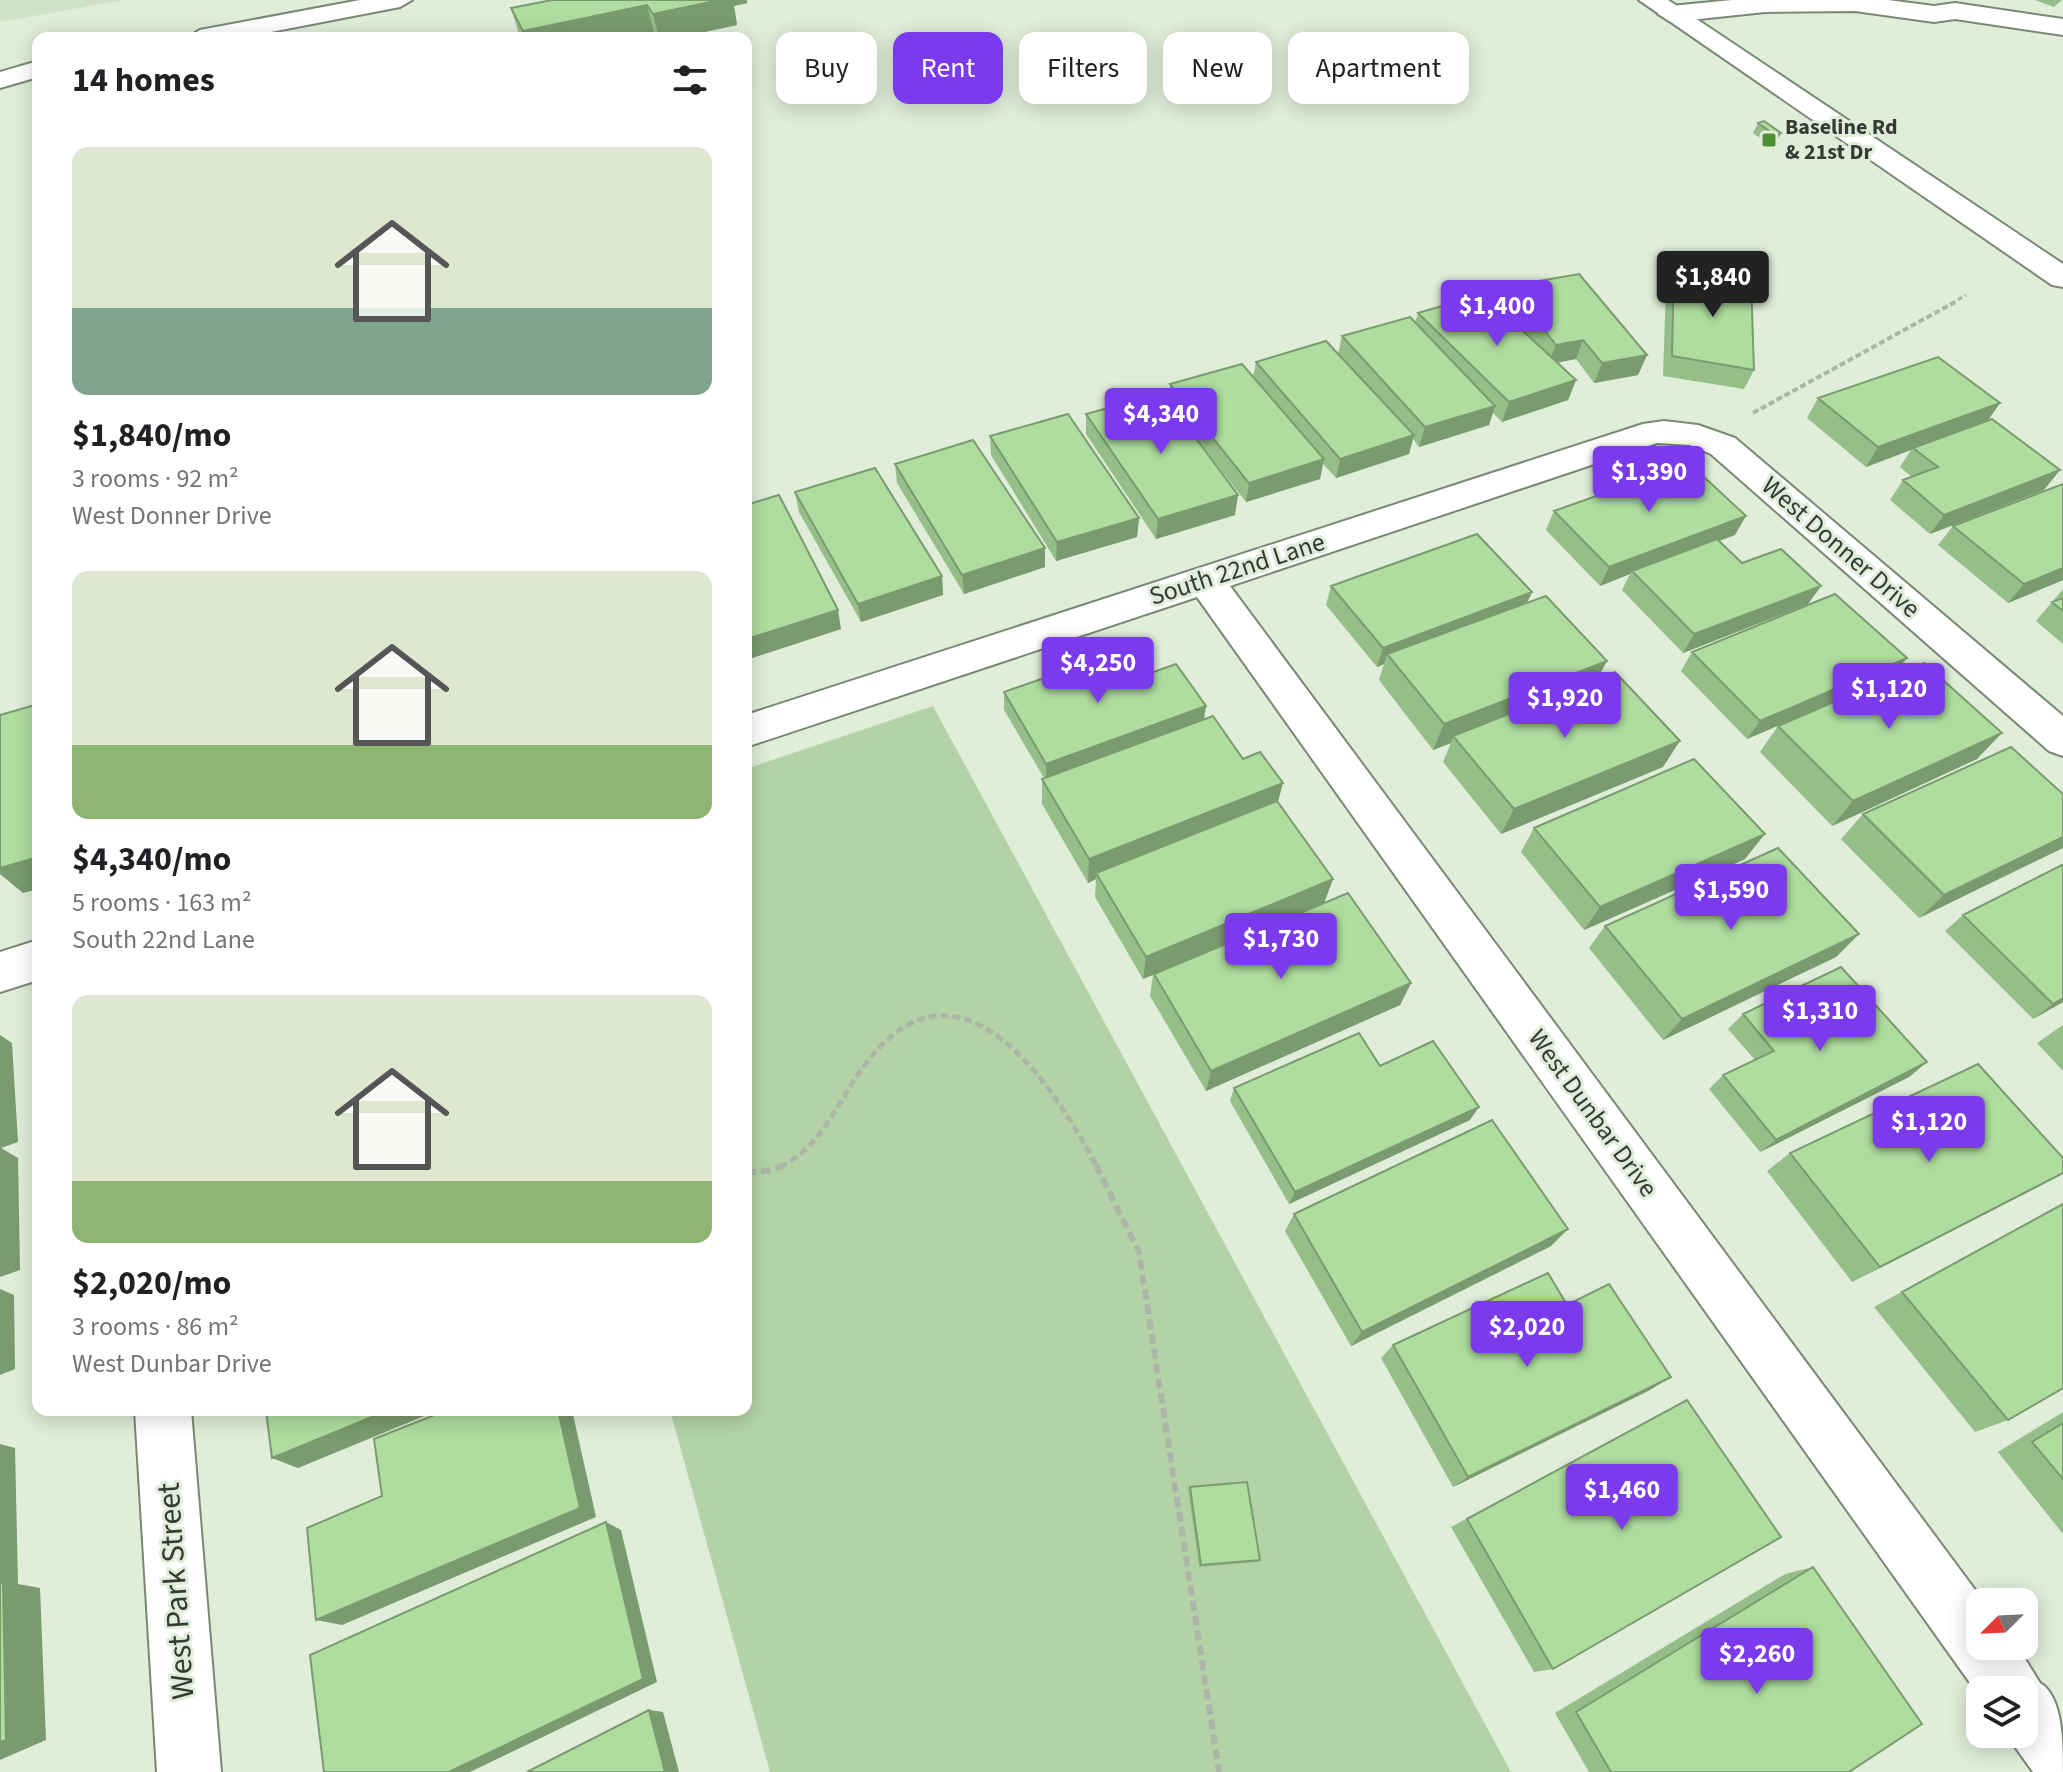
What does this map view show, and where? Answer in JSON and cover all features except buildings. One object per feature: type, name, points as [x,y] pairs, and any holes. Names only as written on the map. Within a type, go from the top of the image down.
[{"type":"street","points":[[232,32],[400,0]]},
{"type":"street","points":[[1661,7],[1706,0]]},
{"type":"street","points":[[1661,7],[1855,2],[1934,14],[1945,6],[2063,27]]},
{"type":"street","points":[[1661,7],[2063,278]]},
{"type":"street","points":[[0,80],[32,71]]},
{"type":"street","name":"South 22nd Lane","points":[[752,729],[1655,432],[1683,431]]},
{"type":"street","name":"West Donner Drive","points":[[1683,431],[1704,436],[1723,446],[2063,740]]},
{"type":"street","name":"West Dunbar Drive","points":[[1205,580],[2002,1676]]},
{"type":"street","points":[[0,972],[32,962]]},
{"type":"street","name":"West Park Street","points":[[163,1416],[189,1772]]},
{"type":"street","points":[[2038,1726],[2063,1760]]},
{"type":"path","points":[[1746,418],[1814,377],[1901,334],[1966,295]]},
{"type":"path","points":[[752,1173],[759,1174],[789,1162],[817,1139],[846,1099],[863,1067],[882,1044],[904,1028],[927,1018],[955,1014],[982,1023],[1014,1048],[1048,1089],[1109,1185],[1139,1252],[1219,1772]]},
{"type":"shaded area","points":[[0,0],[124,0],[0,22]]},
{"type":"green space","points":[[933,706],[1511,1772],[770,1772],[672,1416],[752,1416],[752,767]]},
{"type":"place","name":"Baseline Rd & 21st Dr","points":[[1769,140]]}]
